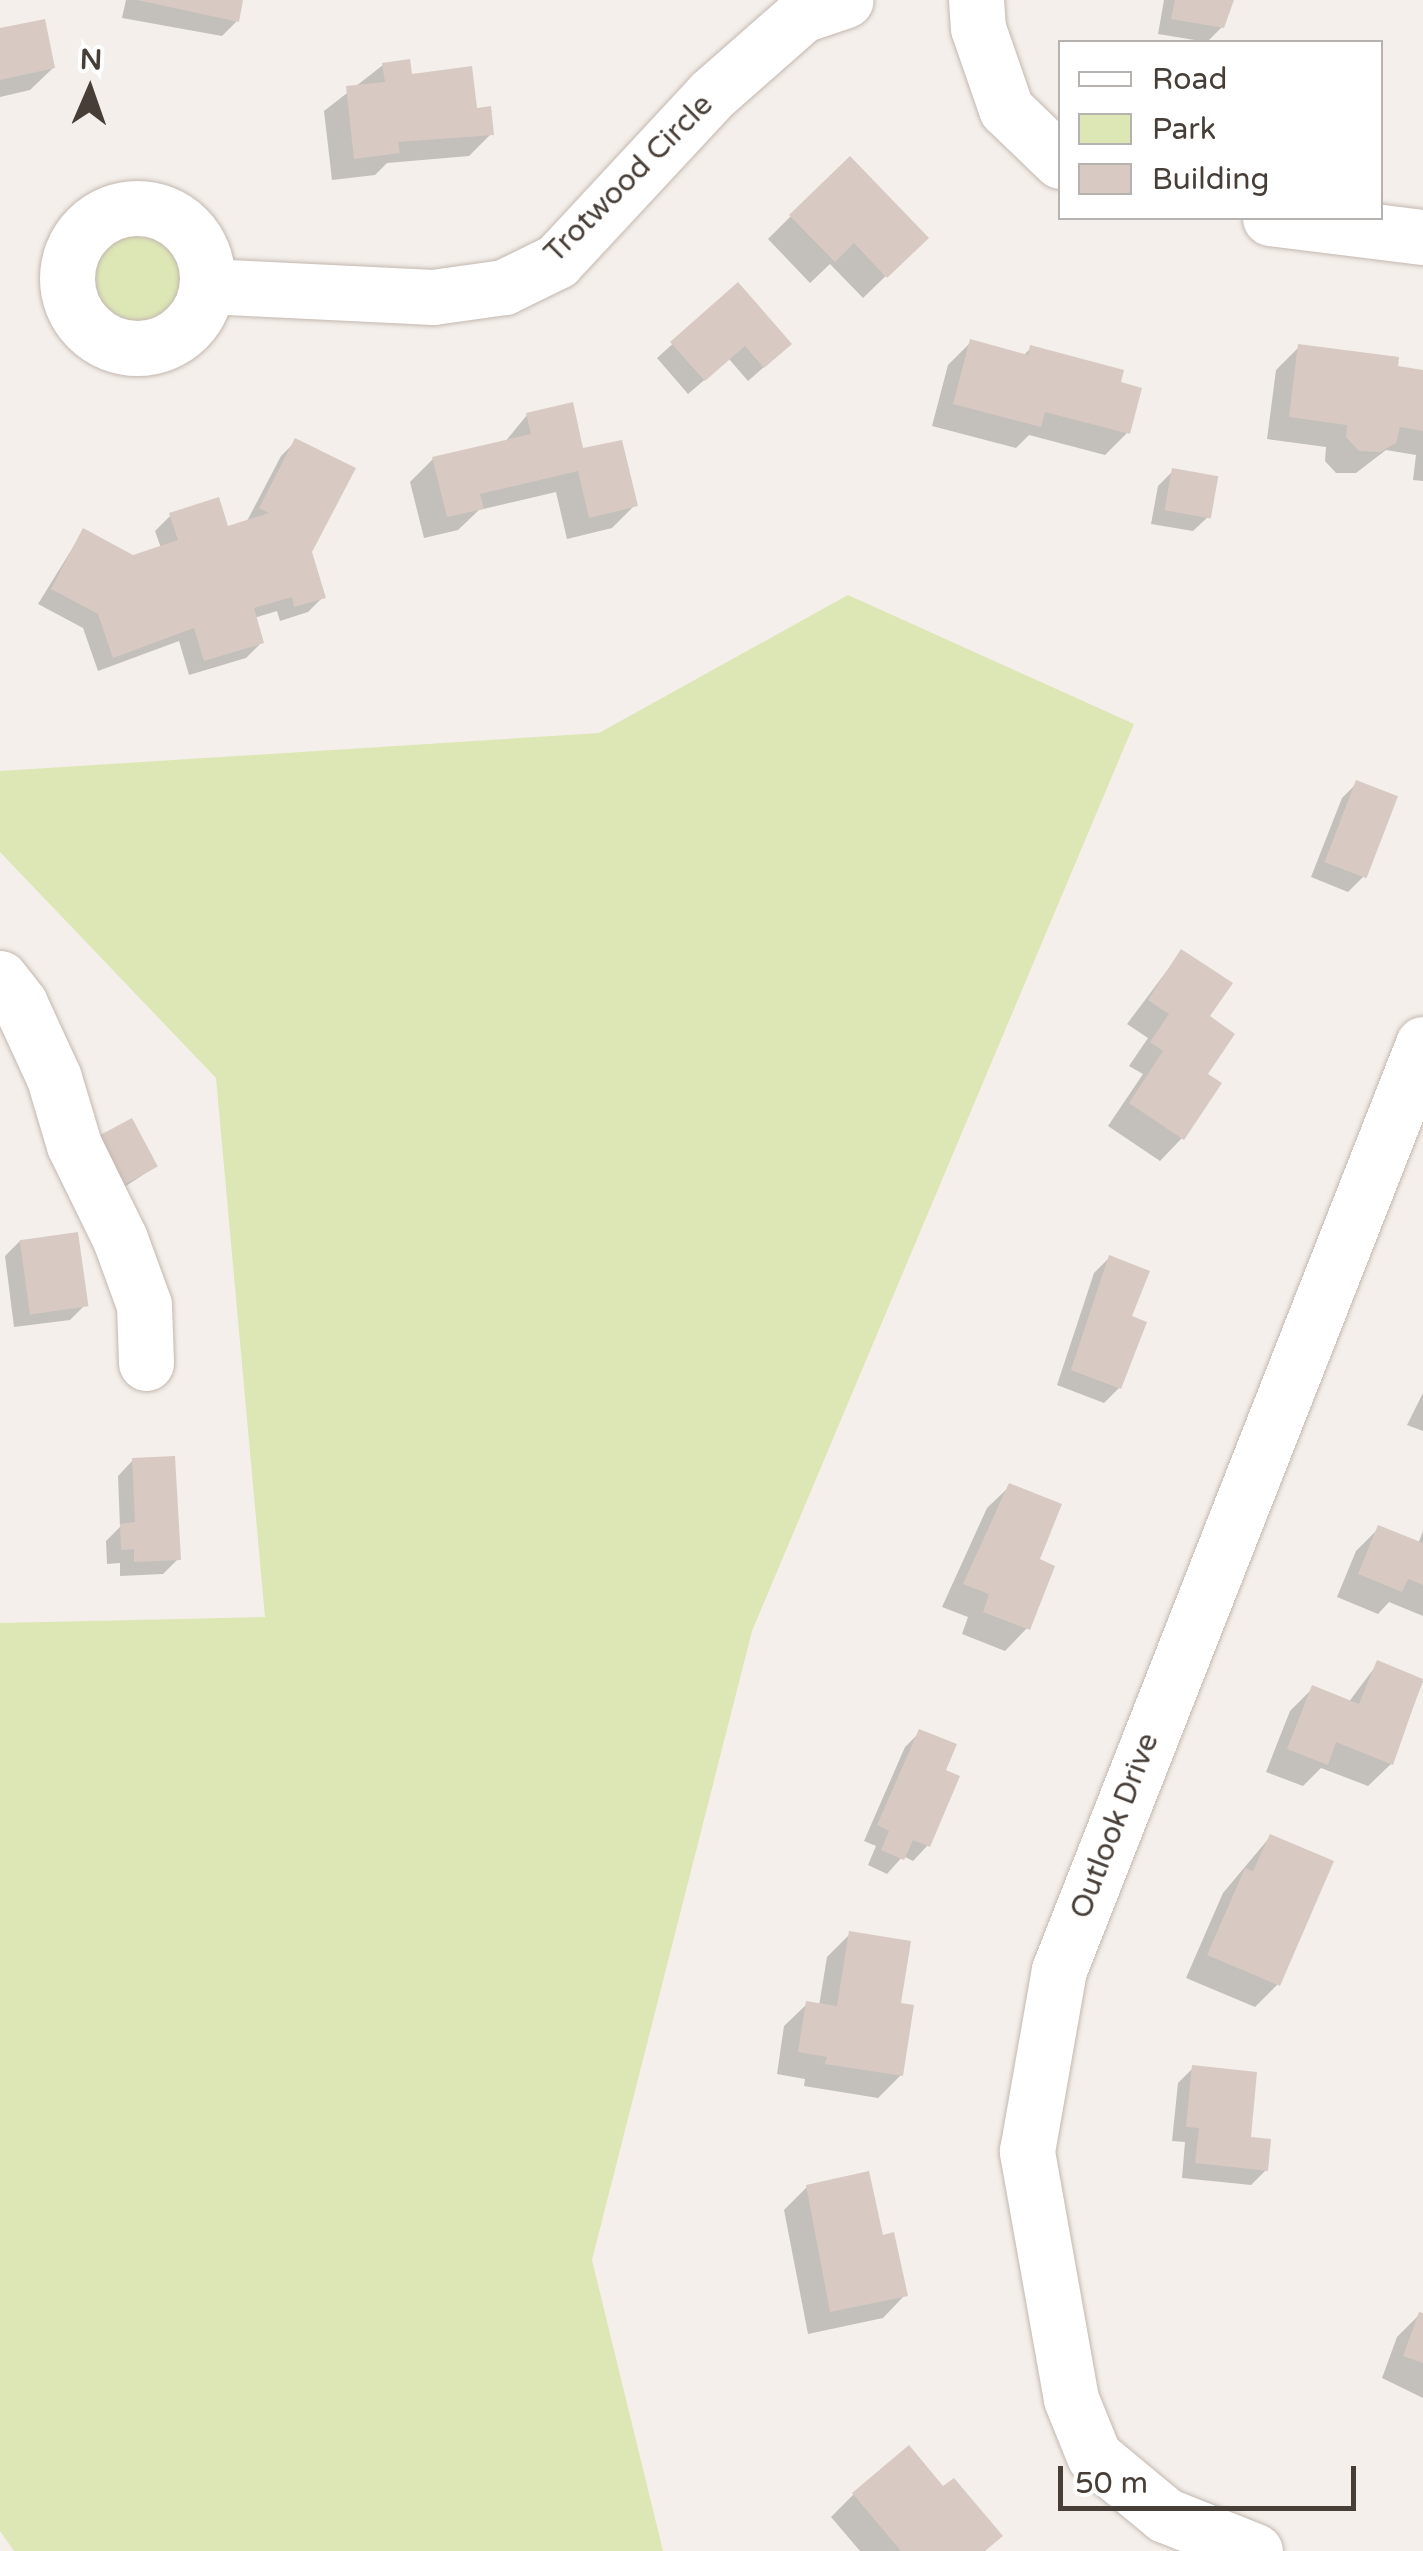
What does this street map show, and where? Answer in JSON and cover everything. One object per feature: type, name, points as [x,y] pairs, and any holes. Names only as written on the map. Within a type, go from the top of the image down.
[{"type":"street","name":"Trotwood Circle","points":[[207,286],[433,298],[504,287],[558,261],[711,94],[802,15],[846,0]]},
{"type":"street","points":[[976,0],[978,28],[1006,109],[1058,158]]},
{"type":"street","points":[[1286,220],[1423,237]]},
{"type":"street","points":[[0,978],[41,1048],[74,1145],[120,1239],[144,1306],[146,1363]]},
{"type":"street","name":"Outlook Drive","points":[[1255,2551],[1166,2515],[1094,2456],[1071,2399],[1027,2151],[1059,1970],[1423,1044]]},
{"type":"green space","points":[[135,232],[153,236],[167,246],[177,260],[181,278],[177,296],[167,310],[153,320],[135,324],[117,320],[103,310],[93,296],[89,278],[93,260],[103,246],[117,236]]},
{"type":"green space","points":[[848,595],[1134,724],[752,1631],[592,2260],[663,2551],[14,2551],[0,2531],[0,1623],[265,1617],[216,1078],[0,852],[0,771],[599,733]]},
{"type":"building","points":[[137,0],[243,0],[239,22]]},
{"type":"building","points":[[1175,0],[1234,0],[1224,28],[1171,19]]},
{"type":"building","points":[[45,19],[55,68],[0,80],[0,28]]},
{"type":"building","points":[[410,59],[412,74],[472,66],[477,108],[491,106],[494,135],[398,142],[400,153],[354,159],[346,86],[385,82],[382,63]]},
{"type":"building","points":[[850,156],[929,238],[887,278],[854,243],[835,262],[789,215]]},
{"type":"building","points":[[738,282],[792,344],[764,368],[745,346],[705,381],[670,342]]},
{"type":"building","points":[[970,339],[1028,355],[1030,345],[1124,370],[1121,382],[1142,388],[1130,434],[1045,412],[1041,427],[953,404]]},
{"type":"building","points":[[1298,344],[1399,357],[1398,366],[1423,370],[1423,431],[1400,427],[1396,443],[1380,452],[1359,451],[1346,437],[1347,425],[1289,417]]},
{"type":"building","points":[[573,402],[583,448],[622,440],[638,506],[589,518],[578,471],[480,494],[484,509],[447,517],[432,457],[531,434],[526,413]]},
{"type":"building","points":[[295,438],[356,468],[312,552],[326,598],[294,607],[292,597],[254,608],[264,643],[204,661],[194,628],[113,658],[98,614],[51,589],[83,528],[133,555],[178,540],[169,513],[219,497],[228,526],[269,513],[259,508]]},
{"type":"building","points":[[1172,468],[1218,476],[1211,519],[1165,510]]},
{"type":"building","points":[[1356,780],[1398,796],[1366,878],[1324,862]]},
{"type":"building","points":[[1181,949],[1233,983],[1210,1016],[1235,1034],[1208,1074],[1222,1083],[1184,1140],[1129,1103],[1163,1051],[1150,1042],[1169,1014],[1148,1000]]},
{"type":"building","points":[[132,1118],[158,1167],[118,1188],[92,1139]]},
{"type":"building","points":[[78,1232],[88,1306],[30,1314],[20,1240]]},
{"type":"building","points":[[1109,1255],[1150,1271],[1132,1316],[1147,1322],[1121,1389],[1071,1370]]},
{"type":"building","points":[[175,1456],[181,1560],[134,1562],[134,1549],[121,1550],[120,1524],[135,1522],[132,1458]]},
{"type":"building","points":[[1009,1483],[1062,1504],[1040,1559],[1055,1566],[1030,1630],[983,1612],[989,1594],[963,1584]]},
{"type":"building","points":[[1378,1525],[1423,1543],[1423,1585],[1408,1579],[1402,1592],[1358,1574]]},
{"type":"building","points":[[1377,1660],[1423,1679],[1393,1765],[1336,1742],[1328,1765],[1287,1749],[1312,1685],[1359,1704]]},
{"type":"building","points":[[919,1729],[957,1744],[946,1770],[960,1776],[930,1847],[913,1840],[904,1860],[881,1850],[889,1831],[877,1825]]},
{"type":"building","points":[[1270,1834],[1334,1861],[1280,1986],[1207,1955],[1245,1868],[1253,1871]]},
{"type":"building","points":[[849,1931],[911,1941],[901,2003],[914,2005],[903,2076],[825,2064],[827,2057],[798,2052],[806,2001],[837,2006]]},
{"type":"building","points":[[1192,2065],[1257,2072],[1251,2137],[1271,2139],[1268,2171],[1195,2163],[1199,2128],[1186,2127]]},
{"type":"building","points":[[869,2171],[883,2235],[894,2232],[908,2296],[830,2312],[806,2185]]},
{"type":"building","points":[[1419,2312],[1423,2313],[1423,2363],[1403,2356]]},
{"type":"building","points":[[909,2445],[943,2486],[954,2478],[1003,2536],[985,2551],[901,2551],[852,2493]]}]
